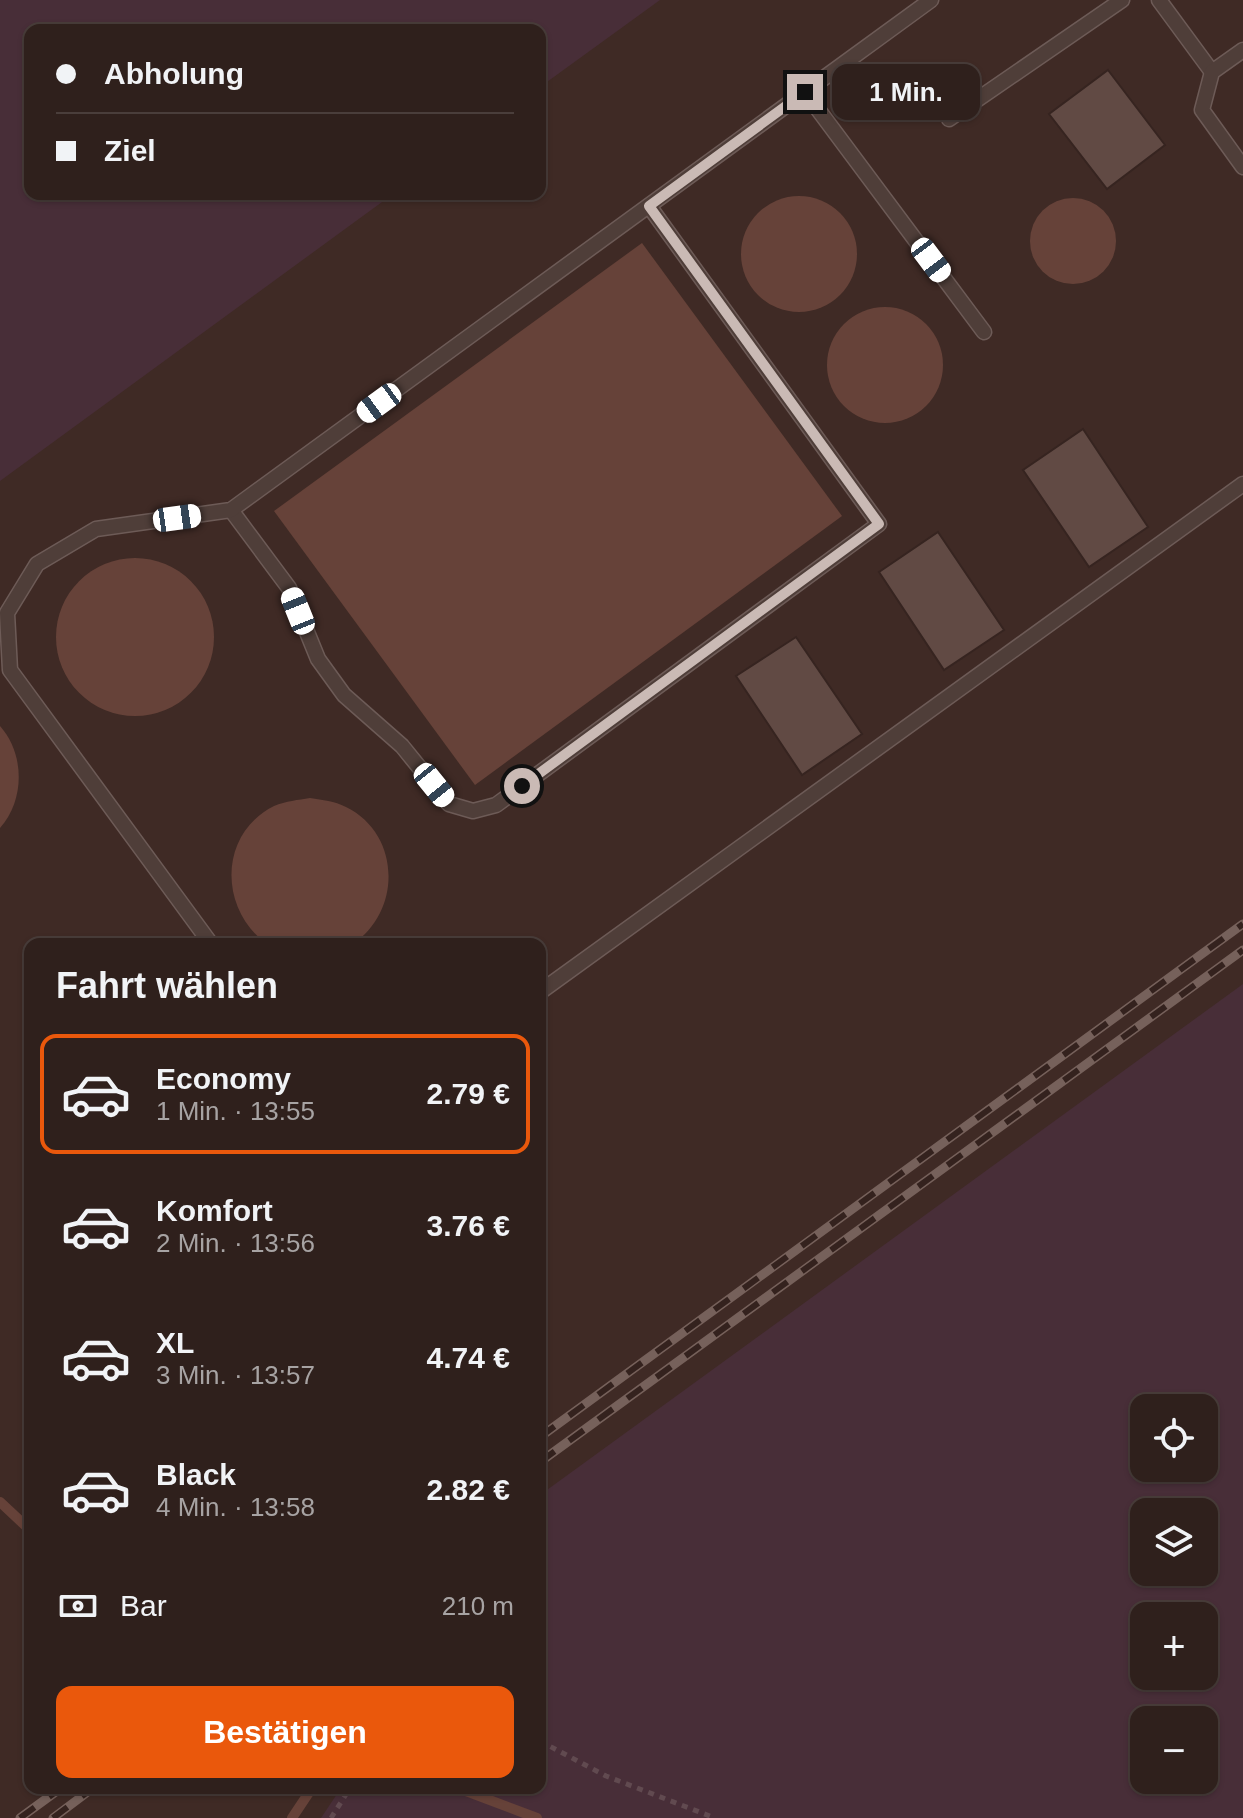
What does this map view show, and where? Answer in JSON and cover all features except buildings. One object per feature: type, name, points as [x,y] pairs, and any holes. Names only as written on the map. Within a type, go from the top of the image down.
[{"type":"lane","points":[[207,938],[10,670],[7,613],[37,564],[96,529],[231,510],[931,0]]},
{"type":"lane","points":[[949,119],[1122,0]]},
{"type":"lane","points":[[1159,0],[1212,72]]},
{"type":"lane","points":[[1243,50],[1212,72],[1202,110],[1243,167]]},
{"type":"lane","points":[[805,92],[984,332]]},
{"type":"lane","points":[[231,510],[289,588],[318,659],[344,695],[402,746],[449,804],[473,811],[496,805],[879,524],[649,206]]},
{"type":"lane","points":[[546,988],[1243,484]]},
{"type":"path","points":[[546,1744],[606,1776],[715,1818]]},
{"type":"path","points":[[331,1818],[346,1794]]},
{"type":"shaded area","points":[[0,0],[660,0],[546,83],[546,24],[24,24],[24,200],[385,200],[0,481]]},
{"type":"shaded area","points":[[799,196],[821,201],[840,213],[852,232],[857,254],[852,276],[840,295],[821,307],[799,312],[777,307],[758,295],[746,276],[741,254],[746,232],[758,213],[777,201]]},
{"type":"shaded area","points":[[1073,198],[1090,201],[1104,210],[1113,224],[1116,241],[1113,258],[1104,272],[1090,281],[1073,284],[1056,281],[1042,272],[1033,258],[1030,241],[1033,224],[1042,210],[1056,201]]},
{"type":"shaded area","points":[[642,243],[842,516],[475,785],[274,511]]},
{"type":"shaded area","points":[[885,307],[907,311],[926,324],[939,343],[943,365],[939,387],[926,406],[907,419],[885,423],[863,419],[844,406],[831,387],[827,365],[831,343],[844,324],[863,311]]},
{"type":"shaded area","points":[[135,558],[165,564],[191,581],[208,607],[214,637],[208,667],[191,693],[165,710],[135,716],[105,710],[79,693],[62,667],[56,637],[62,607],[79,581],[105,564]]},
{"type":"shaded area","points":[[0,726],[14,750],[19,777],[14,804],[0,828]]},
{"type":"shaded area","points":[[310,798],[333,802],[364,819],[377,835],[385,854],[387,893],[380,912],[360,938],[261,938],[240,912],[233,893],[235,853],[243,835],[256,819],[274,806]]},
{"type":"shaded area","points":[[1243,984],[1243,1818],[321,1818],[337,1794],[546,1794],[546,1491]]},
{"type":"waterway","points":[[0,1502],[24,1524]]},
{"type":"waterway","points":[[292,1818],[308,1794]]},
{"type":"waterway","points":[[474,1794],[537,1818]]},
{"type":"railway","points":[[546,1433],[1243,924]]},
{"type":"railway","points":[[546,1458],[1243,950]]},
{"type":"railway","points":[[20,1818],[53,1794]]},
{"type":"railway","points":[[53,1818],[85,1794]]},
{"type":"route","points":[[522,786],[879,524],[649,206],[805,92]]}]
